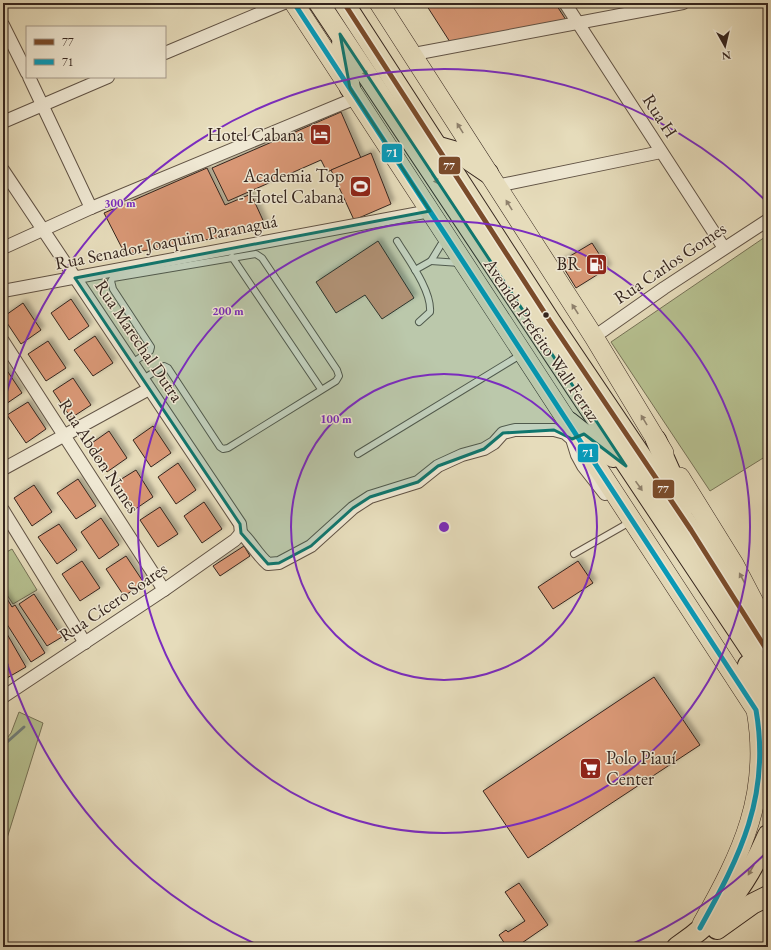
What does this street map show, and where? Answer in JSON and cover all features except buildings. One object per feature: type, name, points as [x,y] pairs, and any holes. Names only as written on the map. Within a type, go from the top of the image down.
[{"type":"highway","name":"Avenida Prefeito Wall Ferraz","points":[[319,3],[626,466],[702,564],[734,611],[768,652]]},
{"type":"highway","name":"Avenida Prefeito Wall Ferraz","points":[[344,3],[550,321],[691,530],[702,564]]},
{"type":"highway","points":[[340,34],[353,93]]},
{"type":"highway","points":[[436,146],[458,152],[492,179]]},
{"type":"highway","points":[[573,433],[626,466]]},
{"type":"highway","points":[[656,440],[702,564],[712,610],[768,697]]},
{"type":"highway","name":"Avenida Prefeito Wall Ferraz","points":[[734,611],[768,676]]},
{"type":"highway","points":[[677,947],[720,912],[742,887],[768,835]]},
{"type":"highway","points":[[692,947],[752,904],[768,896]]},
{"type":"main road","name":"Avenida Prefeito Wall Ferraz","points":[[294,3],[523,354],[628,523],[744,690],[756,710],[761,730],[762,776],[749,834],[726,883],[700,928]]},
{"type":"main road","points":[[380,3],[594,337],[656,440],[734,564],[765,621]]},
{"type":"street","points":[[166,53],[284,3]]},
{"type":"street","name":"Rua H","points":[[565,3],[724,248]]},
{"type":"street","points":[[414,54],[579,24],[683,3]]},
{"type":"street","points":[[3,25],[26,72]]},
{"type":"street","points":[[29,78],[91,208]]},
{"type":"street","points":[[3,122],[106,78]]},
{"type":"street","points":[[3,248],[353,93]]},
{"type":"street","points":[[492,179],[661,152]]},
{"type":"street","name":"Rua Marechal Dutra","points":[[3,170],[240,524],[241,533]]},
{"type":"street","name":"Rua Senador Joaquim Paranaguá","points":[[3,291],[430,211]]},
{"type":"street","name":"Rua Carlos Gomes","points":[[594,337],[724,248],[768,220]]},
{"type":"street","name":"Rua Abdon Nunes","points":[[3,341],[164,590]]},
{"type":"street","points":[[3,469],[150,389]]},
{"type":"street","points":[[241,533],[250,541],[261,558],[268,564],[279,563],[311,546],[353,508],[370,497],[418,482],[438,466],[462,455],[484,449],[494,442],[502,433],[515,430],[554,430],[565,433],[573,433]]},
{"type":"street","points":[[3,510],[85,643]]},
{"type":"street","name":"Rua Cícero Soares","points":[[3,697],[164,590],[235,540],[241,533]]},
{"type":"lane","points":[[415,270],[431,261],[446,236]]},
{"type":"lane","points":[[397,241],[415,270],[431,304],[430,312],[419,322]]},
{"type":"lane","points":[[132,363],[150,351],[151,347],[111,286],[111,281],[113,278],[256,254],[262,258],[337,370],[339,376],[336,381],[228,448],[224,449],[220,447],[168,368],[164,366],[143,379]]},
{"type":"lane","points":[[232,257],[321,389]]},
{"type":"lane","points":[[431,261],[463,263]]},
{"type":"lane","points":[[358,454],[523,354]]},
{"type":"lane","points":[[574,554],[628,523]]},
{"type":"highlighted area","points":[[340,34],[626,466],[584,434],[572,439],[554,430],[503,433],[484,449],[438,466],[418,482],[370,497],[353,508],[311,546],[279,563],[268,564],[241,533],[240,524],[75,278],[430,211],[350,88]]},
{"type":"green space","points":[[768,235],[768,455],[710,491],[611,342]]},
{"type":"green space","points":[[12,549],[37,590],[13,604],[3,589],[3,554]]},
{"type":"green space","points":[[19,712],[43,723],[3,851],[3,743],[11,733]]},
{"type":"waterway","points":[[3,751],[6,743],[24,727]]},
{"type":"transit line","name":"71","points":[[294,3],[756,710],[760,741],[759,770],[749,824],[728,876],[700,928]]},
{"type":"transit line","name":"77","points":[[344,3],[550,321],[691,530],[768,652]]},
{"type":"place","name":"Hotel Cabana","points":[[320,135]]},
{"type":"place","name":"Academia Top - Hotel Cabana","points":[[360,186]]},
{"type":"place","name":"BR","points":[[596,264]]},
{"type":"place","name":"Polo Piauí Center","points":[[591,768]]}]
